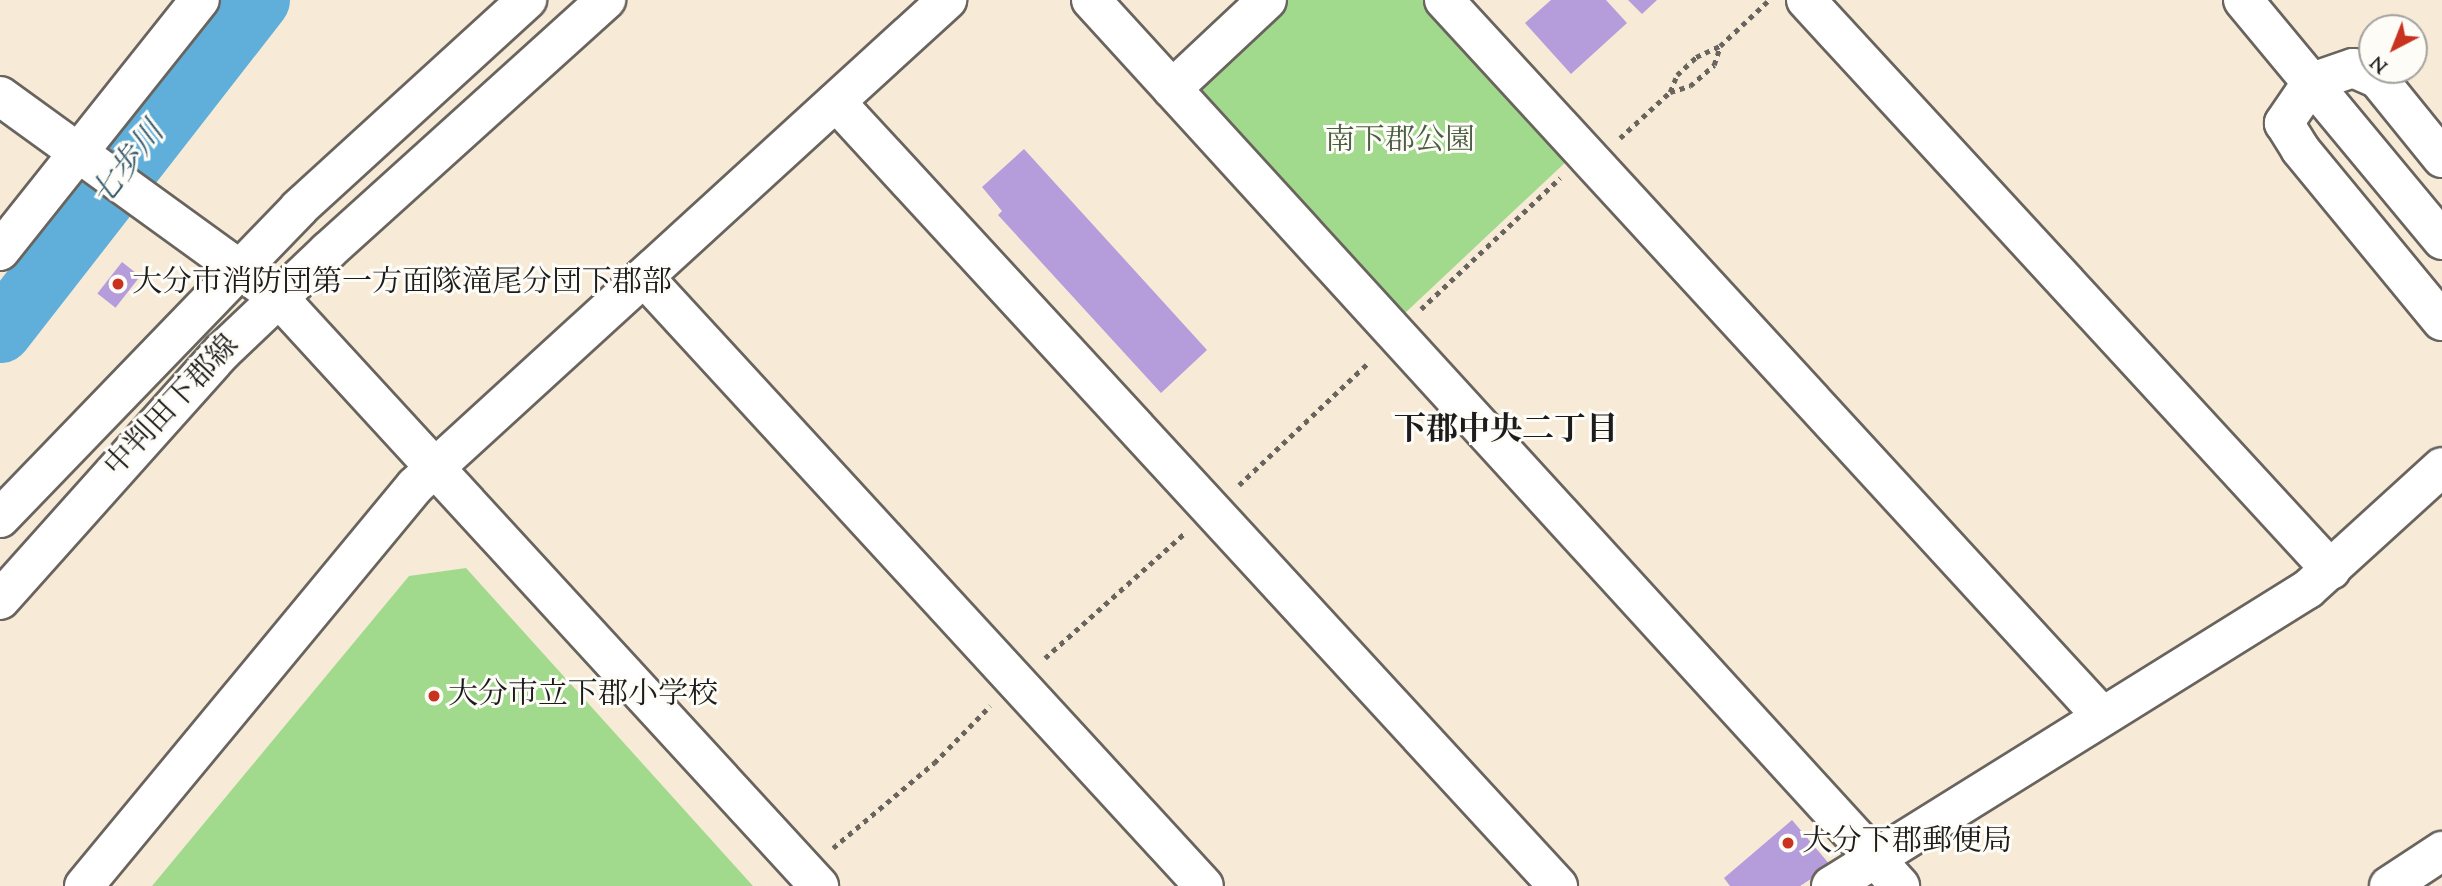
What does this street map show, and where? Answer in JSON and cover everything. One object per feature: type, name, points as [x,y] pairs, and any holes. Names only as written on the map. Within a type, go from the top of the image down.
[{"type":"street","points":[[0,251],[81,153],[200,0]]},
{"type":"street","name":"中判田下郡線","points":[[0,518],[240,268],[527,0]]},
{"type":"street","name":"中判田下郡線","points":[[0,600],[223,351],[278,297],[606,0]]},
{"type":"street","points":[[84,886],[434,467],[947,0]]},
{"type":"street","points":[[1091,0],[1887,872]]},
{"type":"street","points":[[1172,89],[1267,0]]},
{"type":"street","points":[[1444,0],[2101,715]]},
{"type":"street","points":[[1805,0],[2331,570]]},
{"type":"street","points":[[2244,0],[2442,240]]},
{"type":"street","points":[[2442,158],[2378,79],[2353,68],[2312,82],[2284,123],[2300,149],[2442,321]]},
{"type":"street","points":[[0,96],[155,204],[278,297],[434,467],[824,872]]},
{"type":"street","points":[[836,102],[1558,886]]},
{"type":"street","points":[[643,277],[1204,886]]},
{"type":"street","points":[[1831,886],[1887,872],[2101,715],[2308,589],[2442,467]]},
{"type":"street","points":[[2389,886],[2442,850]]},
{"type":"path","points":[[1616,142],[1670,92],[1677,75],[1696,57],[1720,47],[1769,0]]},
{"type":"path","points":[[1670,92],[1690,86],[1714,65],[1720,47]]},
{"type":"path","points":[[1418,313],[1567,172]]},
{"type":"path","points":[[1233,490],[1380,353]]},
{"type":"path","points":[[1039,663],[1189,529]]},
{"type":"path","points":[[824,872],[835,845],[934,763],[964,728],[998,700]]},
{"type":"green space","name":"南下郡公園","points":[[1288,0],[1423,0],[1570,158],[1404,314],[1202,95],[1203,77]]},
{"type":"green space","name":"大分市立下郡小学校","points":[[466,568],[753,886],[152,886],[409,576]]},
{"type":"building","points":[[1551,0],[1606,0],[1627,23],[1571,74],[1525,23]]},
{"type":"building","points":[[1628,0],[1657,0],[1642,14]]},
{"type":"building","points":[[1024,149],[1207,350],[1161,393],[998,215],[1002,211],[982,187]]},
{"type":"building","name":"大分市消防団第一方面隊滝尾分団下郡部","points":[[122,262],[140,276],[115,308],[97,294]]},
{"type":"building","name":"大分下郡郵便局","points":[[1792,820],[1831,866],[1800,886],[1730,886],[1724,878]]},
{"type":"waterway","name":"七歩川","points":[[0,331],[258,0]]},
{"type":"place","name":"大分市消防団第一方面隊滝尾分団下郡部","points":[[118,284]]},
{"type":"place","name":"大分市立下郡小学校","points":[[434,696]]},
{"type":"place","name":"大分下郡郵便局","points":[[1788,843]]},
{"type":"district","name":"下郡中央二丁目","points":[[1506,431]]}]
